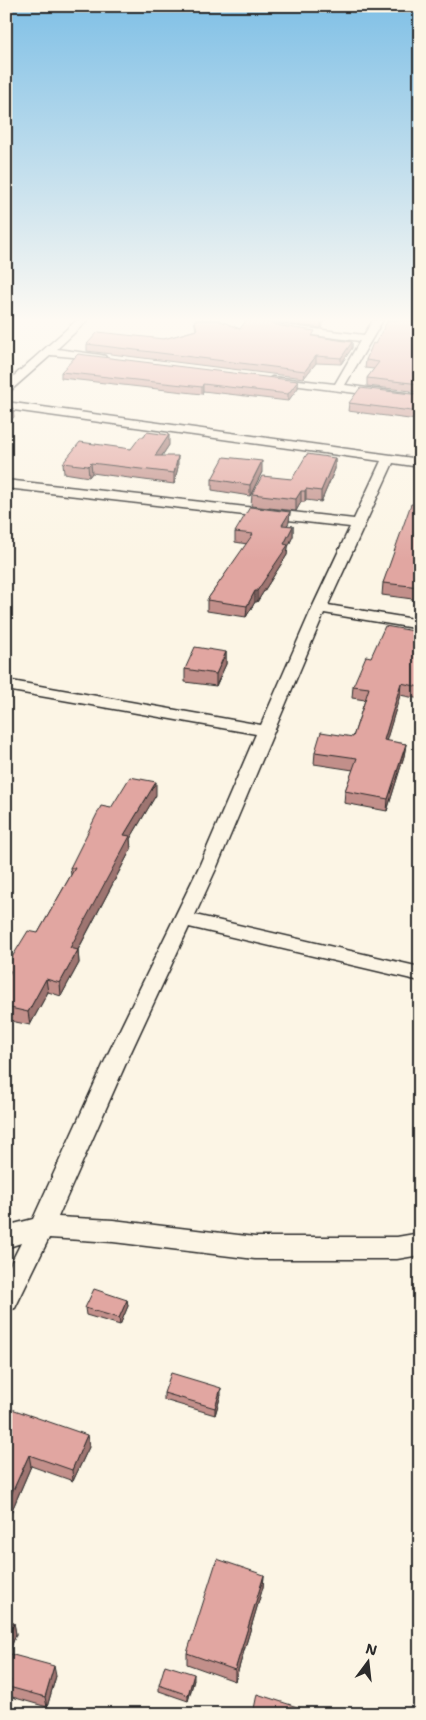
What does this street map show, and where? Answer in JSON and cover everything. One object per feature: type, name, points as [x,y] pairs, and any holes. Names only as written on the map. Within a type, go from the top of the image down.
[{"type":"street","points":[[6,405],[420,463]]},
{"type":"street","points":[[6,1300],[42,1227],[119,1054],[183,920],[319,608],[389,458]]},
{"type":"street","points":[[6,484],[358,524]]},
{"type":"street","points":[[319,608],[420,625]]},
{"type":"street","points":[[6,685],[267,730]]},
{"type":"street","points":[[183,920],[420,974]]},
{"type":"street","points":[[6,1237],[42,1227],[113,1231],[255,1248],[397,1248],[420,1244]]},
{"type":"building","points":[[351,400],[420,400],[420,419],[417,419],[419,412],[349,403]]},
{"type":"building","points":[[6,407],[13,408],[6,416]]},
{"type":"building","points":[[147,432],[169,435],[155,456],[178,456],[174,473],[91,463],[88,466],[63,463],[80,442],[131,449],[140,437],[144,437]]},
{"type":"building","points":[[307,454],[335,458],[321,491],[306,489],[301,491],[296,499],[252,494],[262,476],[292,479]]},
{"type":"building","points":[[224,457],[262,461],[250,485],[212,479]]},
{"type":"building","points":[[411,504],[420,505],[420,587],[383,583]]},
{"type":"building","points":[[250,507],[290,512],[282,525],[293,526],[284,544],[288,545],[257,591],[255,591],[247,606],[207,600],[253,534],[235,532]]},
{"type":"building","points":[[385,626],[420,632],[420,687],[401,683],[384,740],[406,744],[388,799],[345,791],[357,758],[315,752],[321,732],[353,737],[369,688],[353,686],[366,656],[371,657]]},
{"type":"building","points":[[195,647],[226,652],[216,674],[185,669]]},
{"type":"building","points":[[130,777],[156,782],[124,835],[130,836],[70,948],[78,950],[60,983],[46,979],[28,1012],[6,1007],[6,980],[11,971],[6,970],[6,967],[28,931],[38,933],[75,868],[70,868],[101,806],[111,808]]},
{"type":"building","points":[[94,1289],[127,1300],[119,1318],[85,1308]]},
{"type":"building","points":[[171,1373],[221,1388],[215,1408],[164,1393]]},
{"type":"building","points":[[6,1407],[87,1435],[72,1470],[29,1455],[6,1506]]},
{"type":"building","points":[[217,1559],[264,1575],[235,1670],[187,1653]]},
{"type":"building","points":[[6,1620],[14,1623],[6,1642]]},
{"type":"building","points":[[6,1653],[54,1666],[45,1697],[9,1687],[11,1680],[6,1678]]},
{"type":"building","points":[[165,1665],[194,1674],[188,1695],[159,1685]]},
{"type":"building","points":[[257,1694],[319,1714],[253,1714]]}]
